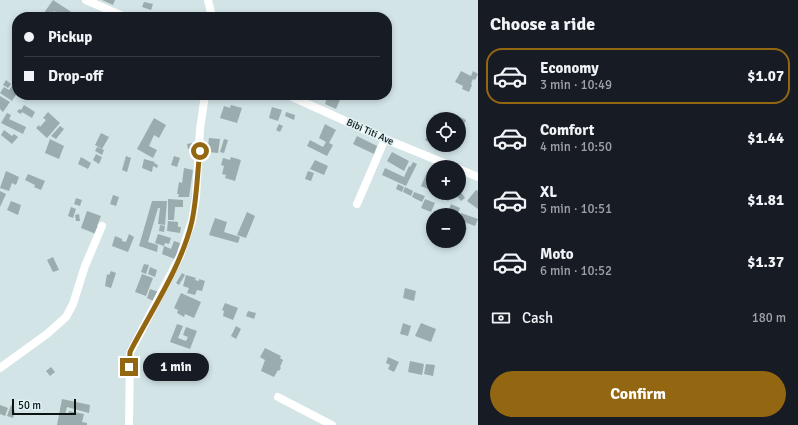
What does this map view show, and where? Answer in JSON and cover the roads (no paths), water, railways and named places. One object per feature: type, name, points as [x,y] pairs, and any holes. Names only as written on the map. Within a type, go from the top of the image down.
[{"type":"street","points":[[86,0],[114,12]]},
{"type":"street","points":[[208,0],[211,12]]},
{"type":"street","points":[[129,425],[130,352],[180,256],[192,220],[196,197],[200,129],[204,100]]},
{"type":"street","name":"Bibi Titi Ave","points":[[299,100],[437,160]]},
{"type":"street","points":[[357,204],[386,139]]},
{"type":"street","points":[[466,172],[478,178]]},
{"type":"street","points":[[0,368],[47,334],[66,317],[73,304],[85,266],[102,226]]},
{"type":"street","points":[[278,397],[332,425]]}]
